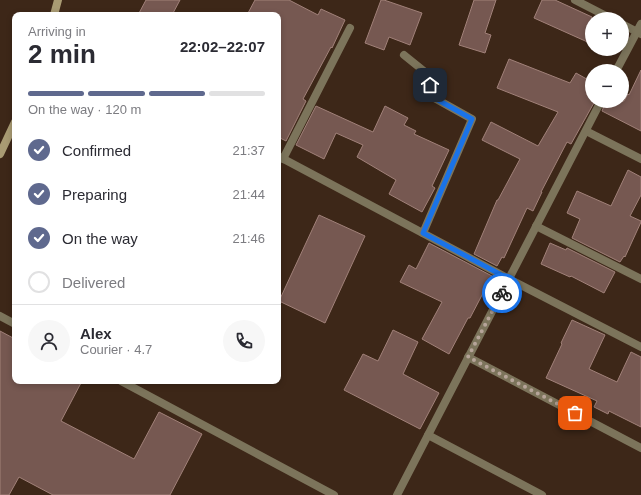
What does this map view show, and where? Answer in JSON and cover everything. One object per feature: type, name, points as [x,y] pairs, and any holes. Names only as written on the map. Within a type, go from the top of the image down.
[{"type":"main road","points":[[55,12],[58,0]]},
{"type":"main road","points":[[0,154],[12,128]]},
{"type":"street","points":[[575,0],[598,12]]},
{"type":"street","points":[[620,64],[640,30],[629,26]]},
{"type":"street","points":[[350,28],[281,157],[509,279],[641,347]]},
{"type":"street","points":[[404,55],[430,76],[429,95],[472,119],[423,233]]},
{"type":"street","points":[[397,495],[597,108]]},
{"type":"street","points":[[586,130],[641,159]]},
{"type":"street","points":[[536,226],[641,279]]},
{"type":"street","points":[[0,316],[12,322]]},
{"type":"street","points":[[468,357],[641,448]]},
{"type":"street","points":[[127,384],[334,495]]},
{"type":"street","points":[[428,435],[542,495]]},
{"type":"building","points":[[146,0],[180,0],[174,12],[140,12]]},
{"type":"building","points":[[255,0],[289,0],[318,15],[321,9],[345,20],[332,48],[331,47],[303,99],[306,101],[286,141],[281,138],[281,12],[249,12]]},
{"type":"building","points":[[381,0],[422,13],[410,45],[389,37],[384,50],[365,43]]},
{"type":"building","points":[[474,0],[496,0],[485,33],[491,35],[485,53],[459,45]]},
{"type":"building","points":[[542,0],[555,0],[585,14],[585,41],[534,18]]},
{"type":"building","points":[[509,59],[570,83],[576,73],[585,78],[585,108],[591,108],[571,144],[567,142],[541,192],[533,211],[527,208],[504,258],[502,257],[497,266],[474,254],[497,200],[520,159],[482,140],[491,122],[538,146],[558,112],[497,88]]},
{"type":"building","points":[[641,70],[641,131],[602,111],[603,108],[629,108],[629,95]]},
{"type":"building","points":[[316,106],[373,132],[385,106],[408,118],[404,125],[416,131],[414,134],[449,150],[432,186],[435,188],[422,212],[389,194],[396,180],[357,157],[363,145],[336,133],[324,159],[296,145]]},
{"type":"building","points":[[628,170],[641,177],[641,195],[630,216],[641,222],[625,257],[624,256],[620,262],[572,238],[580,219],[567,213],[577,191],[611,206]]},
{"type":"building","points":[[319,215],[365,236],[325,323],[281,302],[281,297]]},
{"type":"building","points":[[429,243],[492,276],[449,354],[422,339],[442,302],[400,282],[409,265],[416,269]]},
{"type":"building","points":[[550,243],[566,250],[567,248],[615,272],[604,293],[571,276],[570,277],[541,264]]},
{"type":"building","points":[[572,320],[605,335],[589,369],[617,382],[631,352],[641,357],[641,427],[609,411],[608,414],[594,407],[597,401],[546,378]]},
{"type":"building","points":[[393,330],[418,342],[403,374],[439,393],[420,429],[344,390],[363,354],[378,361]]},
{"type":"building","points":[[0,331],[12,337],[12,384],[80,384],[61,421],[134,459],[159,412],[202,434],[170,495],[53,495],[19,477],[9,495],[0,495]]},
{"type":"way so far","points":[[502,293],[468,357],[575,413]]},
{"type":"route","points":[[430,85],[429,95],[472,119],[423,233],[509,279],[502,293]]}]
